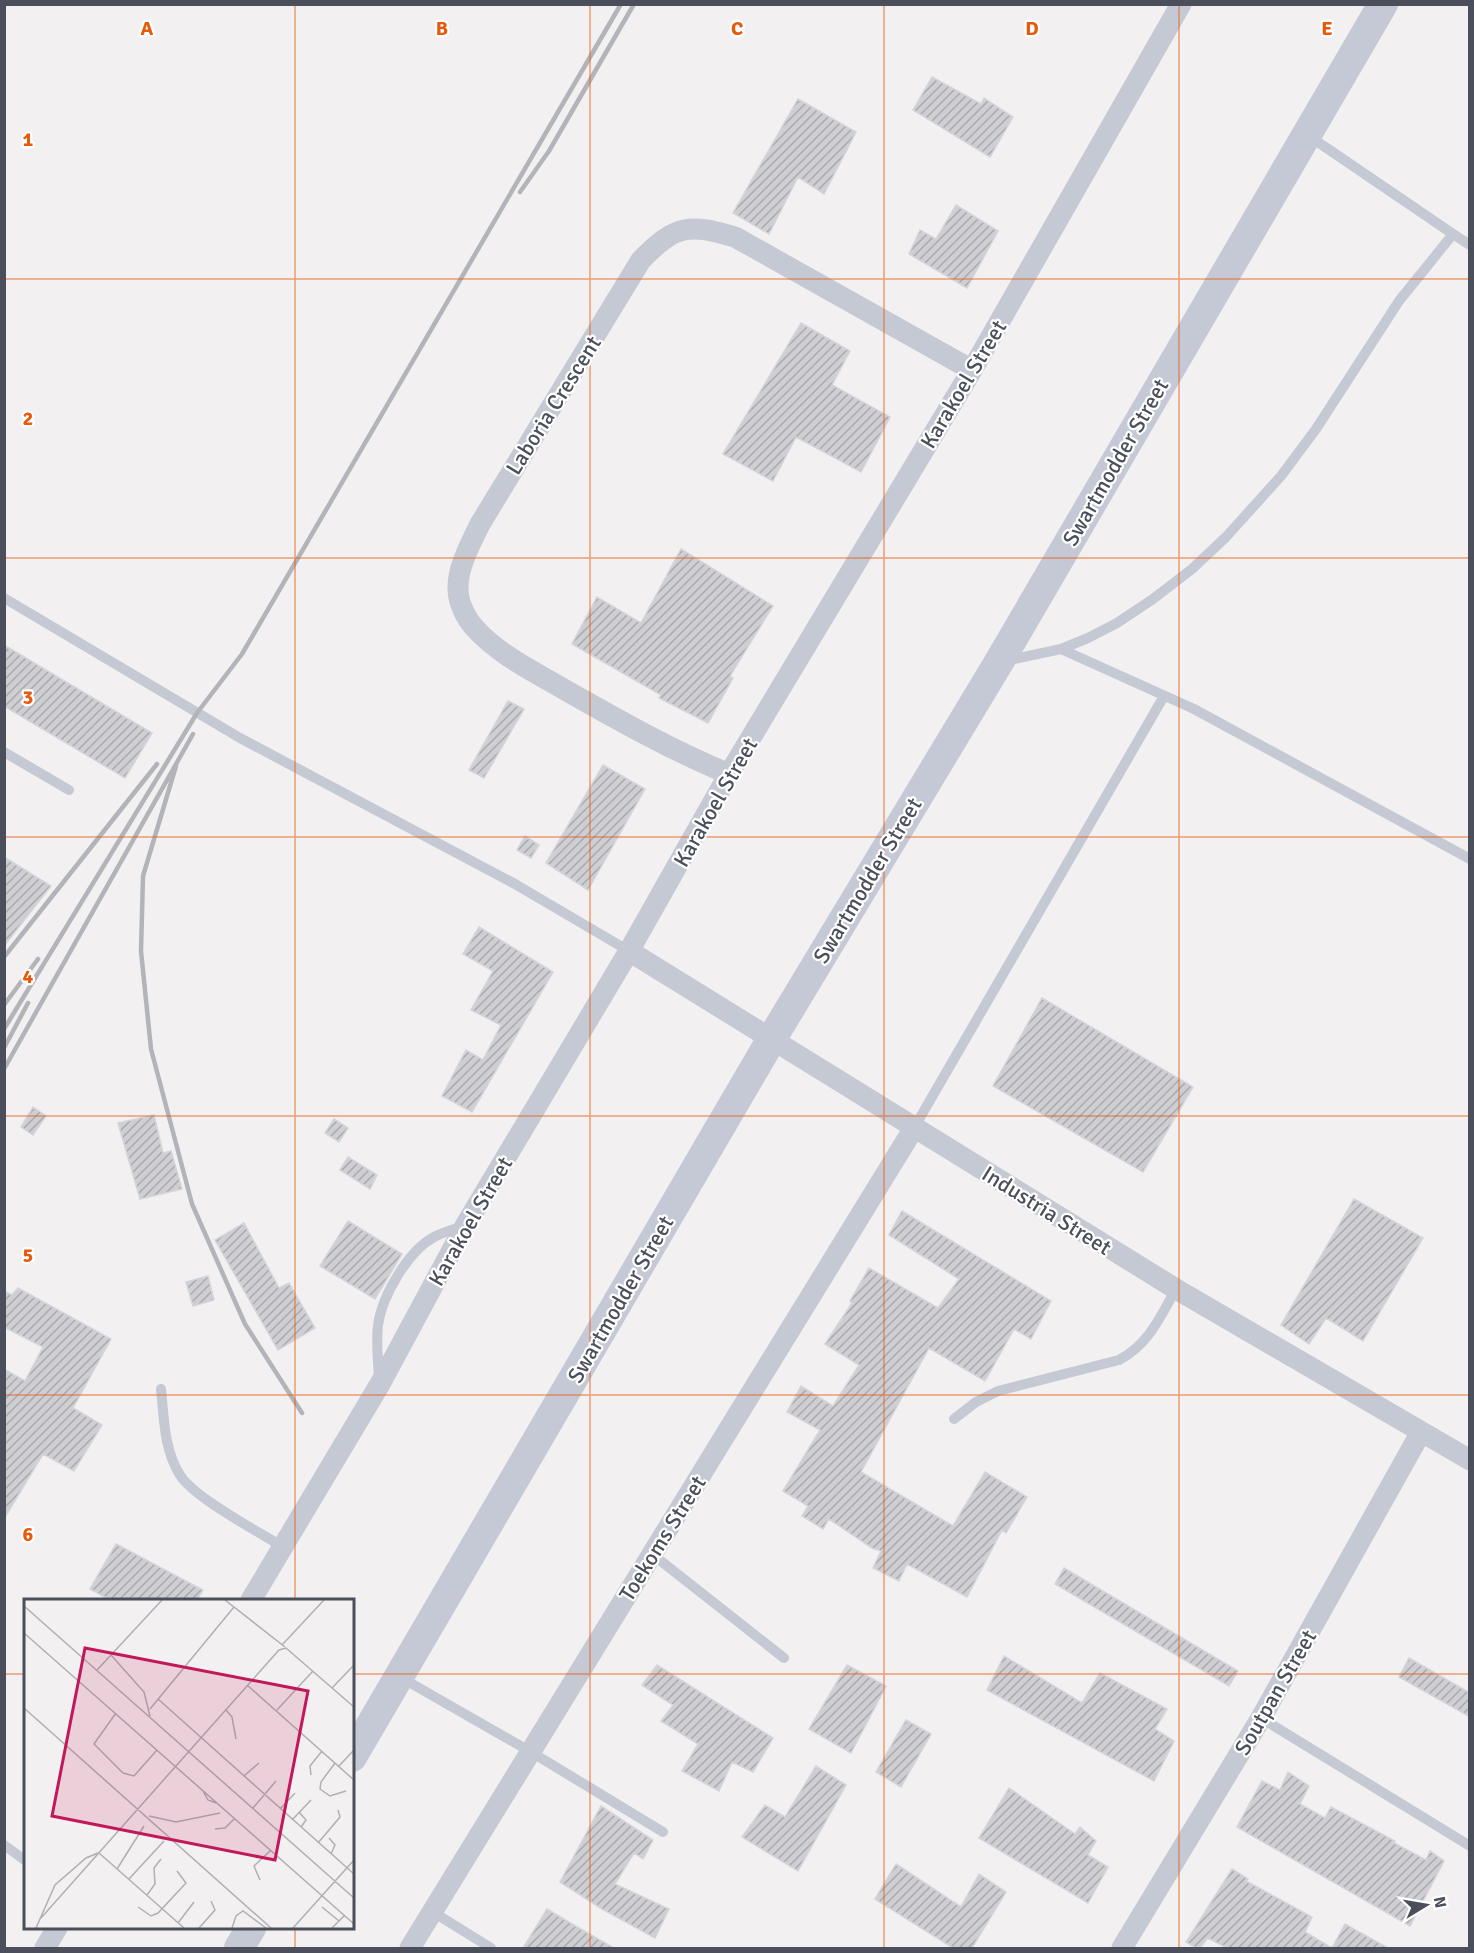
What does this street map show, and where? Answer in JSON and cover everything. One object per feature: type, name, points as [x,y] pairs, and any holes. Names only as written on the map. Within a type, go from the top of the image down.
[{"type":"main road","name":"Swartmodder Street","points":[[354,1754],[771,1040],[999,662],[1383,4]]},
{"type":"main road","points":[[239,1948],[250,1929]]},
{"type":"street","name":"Karakoel Street","points":[[252,1599],[380,1384],[465,1226],[629,951],[729,774],[972,370],[1181,4]]},
{"type":"street","name":"Laboria Crescent","points":[[729,774],[695,760],[657,740],[517,662],[474,626],[463,612],[459,599],[459,582],[463,563],[480,524],[642,260],[660,241],[677,231],[697,228],[714,230],[735,237],[972,370]]},
{"type":"street","name":"Industria Street","points":[[629,951],[1176,1289],[1470,1460]]},
{"type":"street","name":"Toekoms Street","points":[[410,1948],[914,1128]]},
{"type":"street","name":"Soutpan Street","points":[[1122,1948],[1261,1718],[1421,1432]]},
{"type":"street","points":[[45,1948],[56,1929]]},
{"type":"lane","points":[[1307,134],[1470,245]]},
{"type":"lane","points":[[999,662],[1061,649],[1117,623],[1192,569],[1226,537],[1281,476],[1316,429],[1399,301],[1453,234]]},
{"type":"lane","points":[[4,598],[240,738],[505,879],[629,951]]},
{"type":"lane","points":[[1061,649],[1194,709],[1470,859]]},
{"type":"lane","points":[[914,1128],[1164,696]]},
{"type":"lane","points":[[4,752],[69,790]]},
{"type":"lane","points":[[380,1384],[378,1325],[381,1310],[394,1283],[410,1257],[423,1244],[434,1237],[465,1226]]},
{"type":"lane","points":[[954,1419],[976,1402],[998,1391],[1119,1360],[1134,1352],[1151,1333],[1176,1289]]},
{"type":"lane","points":[[161,1389],[168,1447],[180,1477],[195,1491],[283,1547]]},
{"type":"lane","points":[[652,1554],[784,1658]]},
{"type":"lane","points":[[400,1677],[531,1752],[663,1832]]},
{"type":"lane","points":[[1261,1718],[1470,1846]]},
{"type":"lane","points":[[4,1845],[24,1860]]},
{"type":"lane","points":[[433,1912],[491,1948]]},
{"type":"building","points":[[932,77],[981,104],[984,98],[1013,117],[990,157],[913,110]]},
{"type":"building","points":[[798,99],[856,132],[824,194],[798,177],[769,234],[733,213]]},
{"type":"building","points":[[956,205],[998,231],[967,288],[909,254],[920,230],[936,239]]},
{"type":"building","points":[[801,323],[850,351],[832,385],[890,417],[861,472],[796,437],[773,481],[723,454]]},
{"type":"building","points":[[681,549],[773,606],[730,676],[733,678],[708,723],[659,698],[661,695],[572,644],[597,597],[641,623]]},
{"type":"building","points":[[4,645],[152,733],[125,778],[4,706]]},
{"type":"building","points":[[508,701],[524,709],[484,778],[469,770]]},
{"type":"building","points":[[603,765],[645,789],[588,890],[546,863]]},
{"type":"building","points":[[525,836],[539,845],[531,858],[517,850]]},
{"type":"building","points":[[4,857],[51,886],[4,946]]},
{"type":"building","points":[[479,927],[553,972],[472,1112],[442,1096],[466,1050],[483,1060],[501,1025],[471,1010],[493,971],[463,954]]},
{"type":"building","points":[[1042,998],[1193,1087],[1143,1172],[993,1086]]},
{"type":"building","points":[[33,1107],[46,1116],[33,1135],[21,1127]]},
{"type":"building","points":[[154,1115],[163,1153],[171,1151],[182,1189],[140,1199],[118,1123]]},
{"type":"building","points":[[334,1119],[348,1128],[339,1142],[325,1133]]},
{"type":"building","points":[[348,1157],[377,1175],[370,1189],[340,1170]]},
{"type":"building","points":[[1354,1199],[1423,1238],[1363,1341],[1326,1318],[1309,1344],[1281,1325]]},
{"type":"building","points":[[902,1211],[1051,1301],[1031,1339],[1014,1329],[985,1381],[929,1348],[861,1472],[953,1526],[985,1472],[1027,1497],[1006,1533],[1002,1530],[967,1597],[907,1564],[899,1581],[873,1568],[881,1551],[872,1548],[829,1519],[823,1529],[802,1516],[808,1506],[783,1491],[820,1430],[787,1412],[801,1386],[833,1406],[859,1365],[825,1344],[852,1303],[850,1301],[869,1268],[938,1308],[959,1279],[889,1235]]},
{"type":"building","points":[[348,1221],[402,1254],[375,1299],[320,1266]]},
{"type":"building","points":[[244,1223],[279,1288],[289,1283],[315,1328],[278,1350],[215,1240]]},
{"type":"building","points":[[208,1276],[214,1300],[193,1306],[186,1282]]},
{"type":"building","points":[[18,1288],[111,1339],[73,1408],[102,1425],[74,1471],[43,1454],[4,1519],[4,1369],[25,1381],[43,1347],[4,1327],[4,1291],[12,1295]]},
{"type":"building","points":[[116,1544],[203,1590],[198,1599],[108,1599],[90,1589]]},
{"type":"building","points":[[1064,1568],[1238,1671],[1229,1686],[1055,1584]]},
{"type":"building","points":[[1004,1656],[1082,1703],[1100,1673],[1167,1709],[1155,1729],[1174,1741],[1154,1781],[987,1690]]},
{"type":"building","points":[[1409,1658],[1470,1693],[1470,1717],[1399,1677]]},
{"type":"building","points":[[657,1665],[773,1738],[753,1772],[732,1762],[719,1791],[682,1771],[698,1744],[661,1721],[673,1705],[642,1685]]},
{"type":"building","points":[[847,1665],[886,1686],[851,1753],[809,1729]]},
{"type":"building","points":[[906,1720],[931,1734],[901,1787],[876,1772]]},
{"type":"building","points":[[816,1766],[846,1785],[798,1871],[742,1837],[765,1805],[785,1817]]},
{"type":"building","points":[[1288,1772],[1309,1786],[1300,1804],[1325,1818],[1331,1807],[1426,1860],[1430,1851],[1444,1861],[1410,1926],[1237,1827],[1262,1781],[1280,1790]]},
{"type":"building","points":[[1009,1788],[1075,1834],[1080,1827],[1096,1841],[1088,1855],[1108,1867],[1088,1903],[979,1838]]},
{"type":"building","points":[[601,1806],[653,1840],[643,1859],[634,1853],[615,1884],[669,1909],[655,1938],[602,1909],[560,1882]]},
{"type":"building","points":[[896,1864],[961,1907],[979,1874],[1006,1892],[972,1948],[953,1948],[875,1899]]},
{"type":"building","points":[[1232,1869],[1248,1879],[1246,1881],[1312,1917],[1305,1932],[1332,1948],[1227,1948],[1208,1938],[1200,1948],[1196,1948],[1186,1942]]},
{"type":"building","points":[[547,1909],[572,1924],[614,1948],[523,1948]]},
{"type":"building","points":[[1345,1924],[1388,1948],[1332,1948]]},
{"type":"railway","points":[[4,1029],[197,713],[242,654],[621,4]]},
{"type":"railway","points":[[520,192],[549,151],[634,4]]},
{"type":"railway","points":[[4,1069],[193,734]]},
{"type":"railway","points":[[4,957],[157,764]]},
{"type":"railway","points":[[176,766],[143,876],[141,951],[151,1049],[192,1204],[245,1324],[302,1413]]},
{"type":"railway","points":[[4,1005],[38,959]]},
{"type":"railway","points":[[4,1048],[28,1003]]}]
